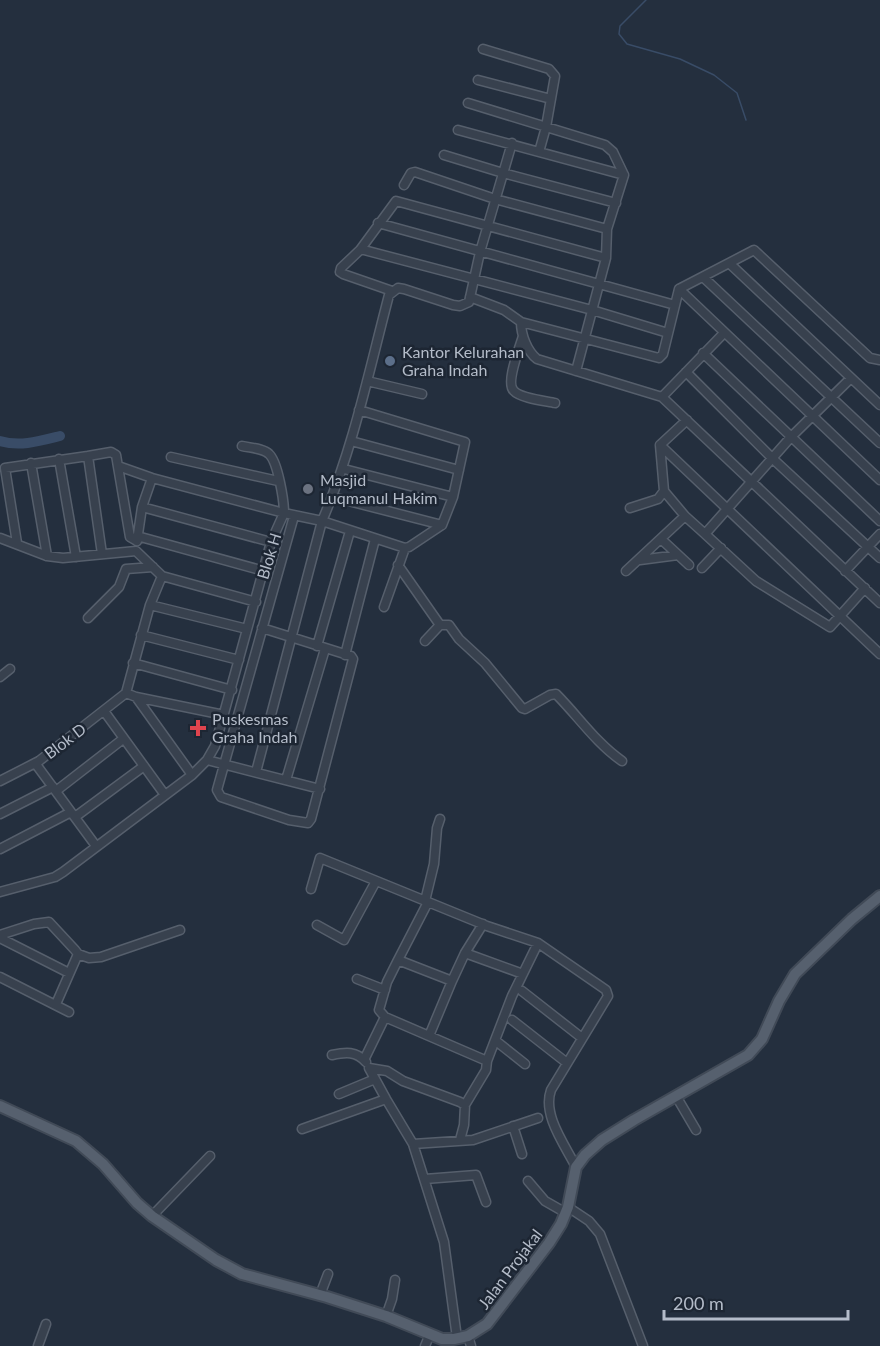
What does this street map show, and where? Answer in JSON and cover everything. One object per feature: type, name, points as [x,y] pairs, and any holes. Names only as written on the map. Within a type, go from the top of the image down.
[{"type":"main road","points":[[576,1167],[585,1155],[602,1140],[748,1056],[762,1039],[779,1001],[795,974],[852,919],[880,896]]},
{"type":"main road","points":[[0,1106],[76,1141],[103,1164],[137,1203],[152,1216],[211,1257],[242,1274],[386,1316],[442,1339],[466,1340]]},
{"type":"main road","name":"Jalan Projakal","points":[[466,1340],[487,1324],[549,1243],[567,1210],[576,1167]]},
{"type":"street","points":[[483,49],[549,69],[555,76],[539,152]]},
{"type":"street","points":[[478,80],[551,99]]},
{"type":"street","points":[[468,103],[605,145],[613,152],[624,176],[607,228],[606,258],[576,371]]},
{"type":"street","points":[[458,130],[512,143],[624,176]]},
{"type":"street","points":[[256,772],[322,521],[344,469],[389,295],[398,288],[460,306],[469,302],[480,252],[512,143]]},
{"type":"street","points":[[444,155],[616,203]]},
{"type":"street","points":[[404,184],[415,171],[495,198],[607,228]]},
{"type":"street","points":[[392,291],[340,272],[344,264],[360,250],[396,201],[606,258]]},
{"type":"street","points":[[378,223],[675,305]]},
{"type":"street","points":[[360,250],[592,310],[668,333]]},
{"type":"street","points":[[470,297],[504,310],[521,322],[659,358],[663,354],[679,289],[751,250],[756,251],[870,358],[880,360]]},
{"type":"street","points":[[729,263],[880,405]]},
{"type":"street","points":[[703,277],[880,443]]},
{"type":"street","points":[[679,289],[880,480]]},
{"type":"street","points":[[521,322],[523,336],[537,359],[662,397],[880,603]]},
{"type":"street","points":[[662,397],[724,333]]},
{"type":"street","points":[[523,336],[514,365],[512,388],[521,395],[555,403]]},
{"type":"street","points":[[703,353],[880,521]]},
{"type":"street","points":[[686,372],[773,459],[880,558]]},
{"type":"street","points":[[705,534],[791,437],[851,378]]},
{"type":"street","points":[[367,381],[422,394]]},
{"type":"street","points":[[359,410],[462,440],[465,445],[453,497],[442,525],[415,544],[405,548],[384,608]]},
{"type":"street","points":[[660,445],[687,420]]},
{"type":"street","points":[[351,441],[459,470]]},
{"type":"street","points":[[660,445],[664,491],[685,516],[756,581],[830,627],[864,588]]},
{"type":"street","points":[[660,445],[880,654]]},
{"type":"street","points":[[118,466],[152,478],[284,513],[275,462],[267,452],[242,446]]},
{"type":"street","points":[[17,543],[2,469],[113,452],[118,466],[130,537],[137,543],[153,567],[162,576],[256,602]]},
{"type":"street","points":[[88,456],[102,554]]},
{"type":"street","points":[[171,457],[278,481]]},
{"type":"street","points":[[59,459],[76,557]]},
{"type":"street","points":[[31,463],[47,556]]},
{"type":"street","points":[[344,469],[453,497]]},
{"type":"street","points":[[137,543],[142,507],[152,478]]},
{"type":"street","points":[[630,508],[658,499],[664,491]]},
{"type":"street","points":[[333,497],[442,525]]},
{"type":"street","points":[[142,507],[271,542]]},
{"type":"street","name":"Blok H","points":[[0,892],[55,877],[63,872],[192,775],[207,760],[215,746],[232,690],[271,542],[284,513],[322,521],[405,548]]},
{"type":"street","points":[[262,628],[351,657],[353,662],[320,789],[308,823],[289,820],[221,797],[217,790],[262,628],[294,516]]},
{"type":"street","points":[[626,571],[685,516]]},
{"type":"street","points":[[286,780],[350,531]]},
{"type":"street","points":[[844,571],[880,534]]},
{"type":"street","points":[[0,538],[47,556],[76,557],[102,554],[137,543],[264,571]]},
{"type":"street","points":[[345,655],[375,539]]},
{"type":"street","points":[[661,539],[689,565]]},
{"type":"street","points":[[702,568],[721,548]]},
{"type":"street","points":[[639,561],[678,555]]},
{"type":"street","points":[[398,565],[440,625]]},
{"type":"street","points":[[88,618],[119,587],[126,570],[153,567]]},
{"type":"street","points":[[162,576],[150,605],[126,693],[224,716]]},
{"type":"street","points":[[150,605],[247,630]]},
{"type":"street","points":[[425,641],[440,625],[448,625],[459,639],[485,663],[522,708],[525,709],[550,694],[556,694],[592,734],[610,752],[622,760]]},
{"type":"street","points":[[141,635],[239,660]]},
{"type":"street","points":[[133,663],[232,690]]},
{"type":"street","points":[[0,677],[10,669]]},
{"type":"street","name":"Blok D","points":[[0,781],[35,763],[126,693]]},
{"type":"street","points":[[136,697],[192,775]]},
{"type":"street","points":[[104,711],[165,795]]},
{"type":"street","points":[[0,814],[54,789],[123,739]]},
{"type":"street","points":[[207,760],[320,789]]},
{"type":"street","points":[[35,763],[96,846]]},
{"type":"street","points":[[0,849],[73,815],[144,766]]},
{"type":"street","points":[[440,819],[427,902],[387,982],[379,1010],[385,1017],[487,1061]]},
{"type":"street","points":[[310,889],[320,858],[483,924],[538,943],[593,979],[608,993],[548,1098],[553,1122],[576,1167]]},
{"type":"street","points":[[317,925],[344,940],[376,881]]},
{"type":"street","points":[[0,937],[34,924],[49,922],[78,954],[89,958],[101,957],[180,930]]},
{"type":"street","points":[[429,1036],[465,953],[483,924]]},
{"type":"street","points":[[0,937],[69,973]]},
{"type":"street","points":[[460,1140],[464,1125],[465,1105],[486,1070],[487,1061],[538,943]]},
{"type":"street","points":[[465,953],[524,974]]},
{"type":"street","points":[[56,1004],[78,954]]},
{"type":"street","points":[[398,960],[452,981]]},
{"type":"street","points":[[0,977],[69,1012]]},
{"type":"street","points":[[357,979],[385,990]]},
{"type":"street","points":[[522,991],[582,1038]]},
{"type":"street","points":[[367,1064],[385,1017]]},
{"type":"street","points":[[512,1020],[567,1063]]},
{"type":"street","points":[[496,1041],[525,1064]]},
{"type":"street","points":[[332,1055],[348,1051],[361,1056],[413,1144],[444,1242],[466,1340]]},
{"type":"street","points":[[367,1064],[387,1071],[396,1079],[465,1105]]},
{"type":"street","points":[[339,1094],[375,1079]]},
{"type":"street","points":[[676,1096],[696,1130]]},
{"type":"street","points":[[302,1129],[386,1099]]},
{"type":"street","points":[[413,1144],[472,1140],[538,1118]]},
{"type":"street","points":[[513,1126],[522,1154]]},
{"type":"street","points":[[152,1216],[210,1156]]},
{"type":"street","points":[[425,1179],[476,1175],[486,1202]]},
{"type":"street","points":[[528,1181],[545,1201],[589,1221],[600,1234],[643,1346]]},
{"type":"street","points":[[320,1295],[328,1274]]},
{"type":"street","points":[[386,1316],[392,1299],[394,1280]]},
{"type":"street","points":[[38,1346],[46,1324]]},
{"type":"street","points":[[425,1346],[430,1334]]},
{"type":"waterway","points":[[646,0],[620,26],[619,34],[627,44],[680,59],[714,75],[737,93],[746,120]]},
{"type":"waterway","points":[[0,441],[22,443],[60,436]]},
{"type":"place","name":"Kantor Kelurahan Graha Indah","points":[[390,361]]},
{"type":"place","name":"Masjid Luqmanul Hakim","points":[[308,489]]},
{"type":"place","name":"Puskesmas Graha Indah","points":[[198,728]]}]
